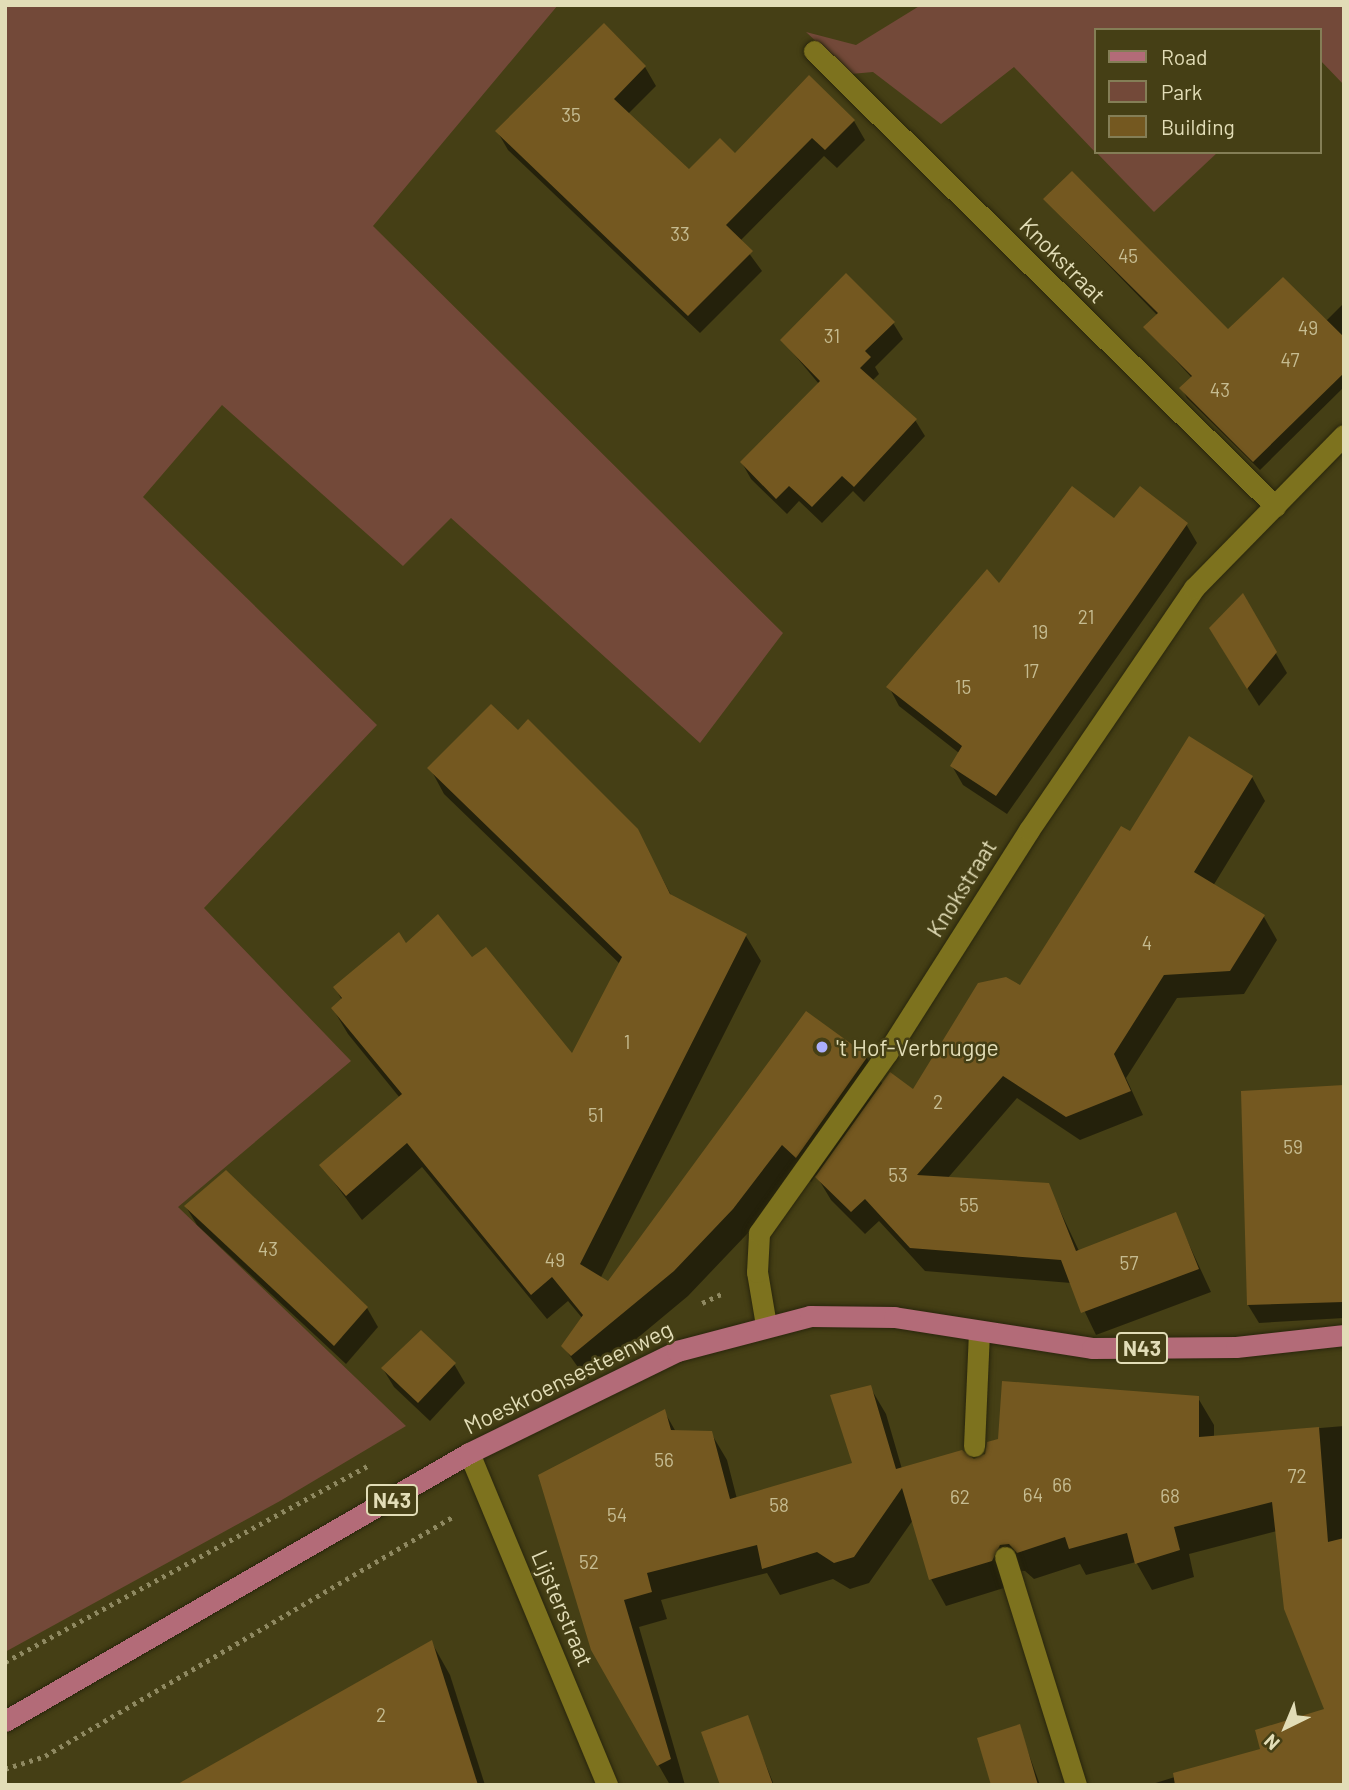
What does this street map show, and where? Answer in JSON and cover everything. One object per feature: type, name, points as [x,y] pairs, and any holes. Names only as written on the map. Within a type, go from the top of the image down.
[{"type":"main road","name":"Moeskroensesteenweg","points":[[5,1721],[469,1453],[677,1351],[766,1325],[810,1316],[894,1317],[1092,1348],[1236,1347],[1344,1335]]},
{"type":"street","name":"Knokstraat","points":[[814,51],[1275,506]]},
{"type":"street","name":"Knokstraat","points":[[766,1325],[759,1283],[759,1233],[887,1053],[1029,830],[1194,588],[1344,435]]},
{"type":"street","points":[[974,1446],[979,1332]]},
{"type":"street","name":"Lijsterstraat","points":[[469,1453],[607,1785]]},
{"type":"street","points":[[1005,1557],[1076,1785]]},
{"type":"path","points":[[5,1769],[45,1756],[488,1496]]},
{"type":"green space","points":[[5,5],[558,5],[373,226],[783,633],[700,743],[451,518],[403,566],[222,405],[143,497],[377,725],[204,908],[351,1061],[178,1207],[406,1426],[280,1501],[5,1652]]},
{"type":"green space","points":[[921,5],[1344,5],[1344,85],[1321,61],[1321,28],[1094,28],[1094,151],[1014,67],[941,124],[873,72],[851,74],[806,32],[856,45]]},
{"type":"green space","points":[[1098,154],[1216,154],[1154,212]]},
{"type":"building","points":[[604,23],[646,66],[614,99],[689,169],[720,138],[735,153],[809,75],[855,120],[825,150],[812,138],[726,225],[753,251],[688,316],[495,131]]},
{"type":"building","points":[[1072,171],[1228,329],[1283,277],[1344,337],[1344,373],[1253,462],[1179,388],[1192,376],[1143,327],[1158,313],[1043,199]]},
{"type":"building","points":[[846,273],[895,322],[865,351],[871,357],[860,368],[917,419],[854,487],[842,476],[812,507],[789,486],[776,499],[740,462],[820,381],[780,340]]},
{"type":"building","points":[[1072,486],[1114,518],[1140,486],[1188,523],[996,796],[950,766],[962,746],[886,687],[987,569],[999,583]]},
{"type":"building","points":[[1243,593],[1277,652],[1247,689],[1209,628]]},
{"type":"building","points":[[491,704],[518,730],[528,719],[638,829],[670,894],[747,934],[580,1264],[608,1281],[806,1011],[868,1056],[796,1158],[782,1145],[733,1209],[674,1271],[571,1356],[561,1346],[583,1315],[552,1277],[531,1295],[407,1143],[346,1196],[319,1165],[402,1094],[331,1008],[342,998],[333,987],[399,932],[406,943],[438,914],[472,957],[486,947],[572,1053],[622,957],[427,768]]},
{"type":"building","points":[[1189,736],[1253,776],[1194,872],[1265,915],[1230,971],[1164,975],[1114,1054],[1131,1091],[1066,1117],[1003,1076],[917,1175],[1049,1183],[1076,1251],[1176,1212],[1199,1269],[1081,1313],[1061,1260],[910,1248],[865,1199],[851,1212],[815,1177],[890,1072],[913,1089],[978,983],[1006,977],[1020,985],[1121,826],[1130,831]]},
{"type":"building","points":[[1344,1085],[1344,1302],[1247,1305],[1241,1091]]},
{"type":"building","points":[[226,1170],[368,1307],[334,1346],[184,1206]]},
{"type":"building","points":[[421,1330],[456,1363],[418,1403],[381,1368]]},
{"type":"building","points":[[1002,1381],[1199,1396],[1199,1437],[1319,1427],[1328,1542],[1344,1538],[1344,1785],[1175,1785],[1173,1773],[1260,1749],[1255,1730],[1324,1709],[1284,1609],[1272,1502],[1174,1527],[1180,1550],[1135,1564],[1127,1533],[1069,1549],[1065,1537],[1017,1553],[1009,1544],[1000,1545],[992,1561],[929,1580],[902,1488],[854,1557],[834,1563],[817,1552],[762,1569],[757,1545],[647,1573],[652,1592],[624,1600],[671,1759],[657,1766],[591,1650],[538,1475],[665,1409],[671,1430],[712,1431],[730,1499],[852,1463],[830,1395],[871,1385],[896,1469],[962,1450],[974,1459],[985,1454],[987,1442],[998,1439]]},
{"type":"building","points":[[432,1640],[478,1785],[176,1785]]},
{"type":"building","points":[[748,1715],[773,1785],[720,1785],[701,1732]]},
{"type":"building","points":[[1020,1724],[1038,1785],[991,1785],[977,1738]]},
{"type":"place","name":"'t Hof-Verbrugge","points":[[822,1047]]}]
